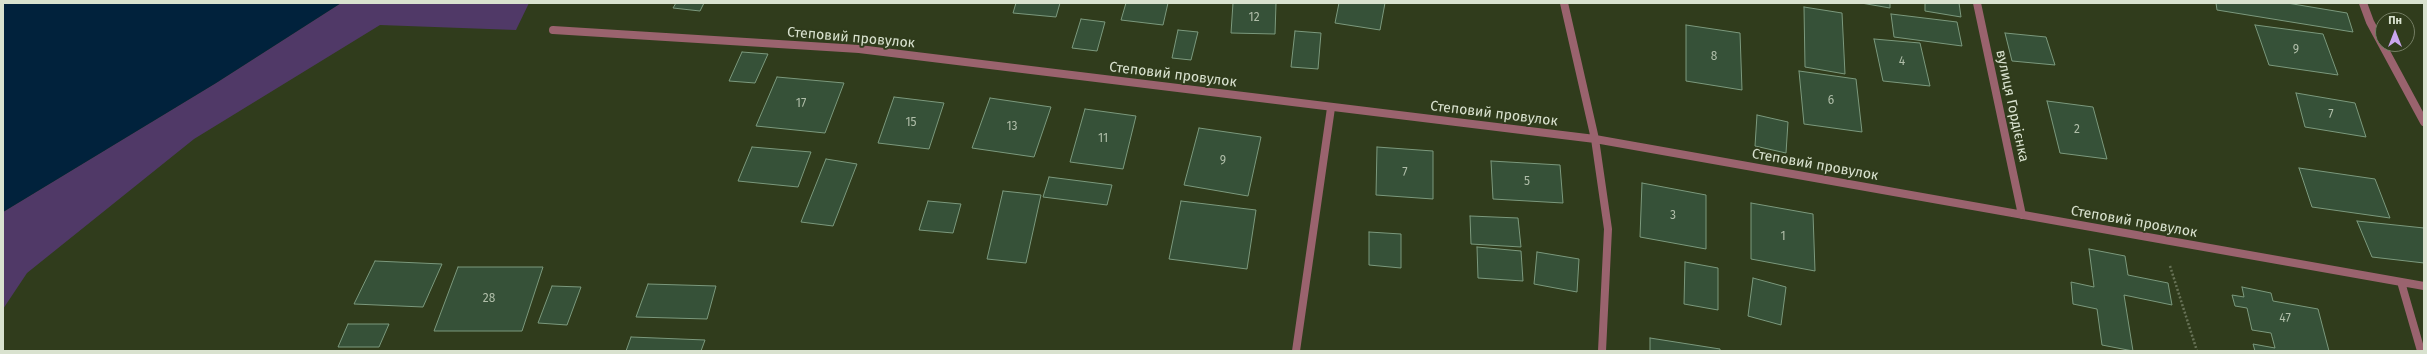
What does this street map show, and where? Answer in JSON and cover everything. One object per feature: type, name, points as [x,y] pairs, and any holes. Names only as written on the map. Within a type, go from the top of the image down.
[{"type":"street","points":[[1564,3],[1595,139],[1608,228],[1602,351]]},
{"type":"street","name":"вулиця Гордієнка","points":[[1977,3],[2022,215]]},
{"type":"street","points":[[2363,3],[2370,22],[2424,122]]},
{"type":"street","name":"Степовий провулок","points":[[553,30],[859,49],[1331,108],[1595,139],[2424,286]]},
{"type":"street","points":[[1296,351],[1331,108]]},
{"type":"street","points":[[2401,282],[2421,351]]},
{"type":"path","points":[[2163,240],[2197,351]]},
{"type":"shaded area","points":[[341,3],[529,3],[516,30],[380,25],[194,139],[27,273],[3,309],[3,212],[216,83]]},
{"type":"water","points":[[3,3],[341,3],[216,83],[3,212]]},
{"type":"building","points":[[676,3],[704,3],[700,11],[673,8]]},
{"type":"building","points":[[1016,3],[1060,3],[1056,17],[1013,13]]},
{"type":"building","points":[[1126,3],[1168,3],[1163,25],[1121,20]]},
{"type":"building","points":[[1233,3],[1276,3],[1275,34],[1231,33]]},
{"type":"building","points":[[1339,3],[1385,3],[1380,30],[1335,23]]},
{"type":"building","points":[[1861,3],[1890,3],[1890,8]]},
{"type":"building","points":[[1925,3],[1959,3],[1961,17],[1925,11]]},
{"type":"building","points":[[2216,3],[2287,3],[2347,13],[2353,32],[2217,10]]},
{"type":"building","points":[[1804,7],[1842,13],[1845,74],[1805,67]]},
{"type":"building","points":[[1891,14],[1957,22],[1962,46],[1894,37]]},
{"type":"building","points":[[1081,19],[1105,22],[1097,51],[1072,48]]},
{"type":"building","points":[[1686,25],[1740,33],[1742,90],[1686,81]]},
{"type":"building","points":[[2255,25],[2323,34],[2338,75],[2269,65]]},
{"type":"building","points":[[1178,30],[1198,32],[1191,60],[1172,58]]},
{"type":"building","points":[[1295,31],[1321,33],[1318,69],[1291,67]]},
{"type":"building","points":[[2005,33],[2046,37],[2055,65],[2012,61]]},
{"type":"building","points":[[1874,39],[1920,43],[1930,86],[1883,81]]},
{"type":"building","points":[[742,52],[768,54],[755,83],[729,81]]},
{"type":"building","points":[[1799,71],[1856,79],[1862,132],[1804,124]]},
{"type":"building","points":[[777,77],[844,83],[825,133],[756,126]]},
{"type":"building","points":[[2296,93],[2355,103],[2366,137],[2305,127]]},
{"type":"building","points":[[894,97],[944,103],[929,149],[878,143]]},
{"type":"building","points":[[990,98],[1051,107],[1034,157],[972,148]]},
{"type":"building","points":[[2047,101],[2093,107],[2107,159],[2060,153]]},
{"type":"building","points":[[1085,109],[1136,116],[1123,169],[1070,162]]},
{"type":"building","points":[[1757,115],[1788,122],[1786,153],[1755,146]]},
{"type":"building","points":[[1199,128],[1261,137],[1248,196],[1184,185]]},
{"type":"building","points":[[752,147],[811,152],[798,187],[738,181]]},
{"type":"building","points":[[1377,147],[1433,151],[1433,199],[1376,195]]},
{"type":"building","points":[[826,159],[857,164],[833,226],[801,222]]},
{"type":"building","points":[[1491,161],[1560,165],[1563,203],[1493,199]]},
{"type":"building","points":[[2299,168],[2375,179],[2390,218],[2312,207]]},
{"type":"building","points":[[1049,177],[1112,185],[1107,205],[1043,197]]},
{"type":"building","points":[[1642,183],[1706,195],[1706,249],[1640,237]]},
{"type":"building","points":[[1003,191],[1041,195],[1026,263],[987,259]]},
{"type":"building","points":[[928,201],[961,204],[953,233],[919,230]]},
{"type":"building","points":[[1181,201],[1256,210],[1247,269],[1169,259]]},
{"type":"building","points":[[1751,203],[1813,214],[1815,271],[1751,259]]},
{"type":"building","points":[[1470,216],[1518,218],[1521,247],[1471,244]]},
{"type":"building","points":[[2357,221],[2424,228],[2424,263],[2372,257]]},
{"type":"building","points":[[1369,232],[1401,234],[1401,268],[1369,265]]},
{"type":"building","points":[[1477,247],[1521,251],[1523,281],[1478,278]]},
{"type":"building","points":[[2089,249],[2125,256],[2128,275],[2168,283],[2172,305],[2124,295],[2133,351],[2102,345],[2097,309],[2073,304],[2071,282],[2094,287]]},
{"type":"building","points":[[1537,252],[1579,259],[1577,292],[1534,284]]},
{"type":"building","points":[[375,261],[442,264],[423,307],[354,304]]},
{"type":"building","points":[[1685,262],[1718,268],[1718,310],[1684,304]]},
{"type":"building","points":[[458,267],[543,267],[522,331],[434,331]]},
{"type":"building","points":[[1753,278],[1786,287],[1781,325],[1748,316]]},
{"type":"building","points":[[648,284],[716,286],[707,319],[636,317]]},
{"type":"building","points":[[552,286],[581,287],[567,325],[538,323]]},
{"type":"building","points":[[2242,287],[2271,293],[2273,301],[2318,309],[2329,351],[2255,351],[2253,344],[2275,348],[2271,333],[2252,330],[2247,308],[2235,306],[2232,295],[2244,297]]},
{"type":"building","points":[[348,324],[389,324],[379,347],[338,347]]},
{"type":"building","points":[[631,337],[705,340],[701,351],[626,351]]},
{"type":"building","points":[[1650,338],[1720,349],[1720,351],[1650,351]]}]
